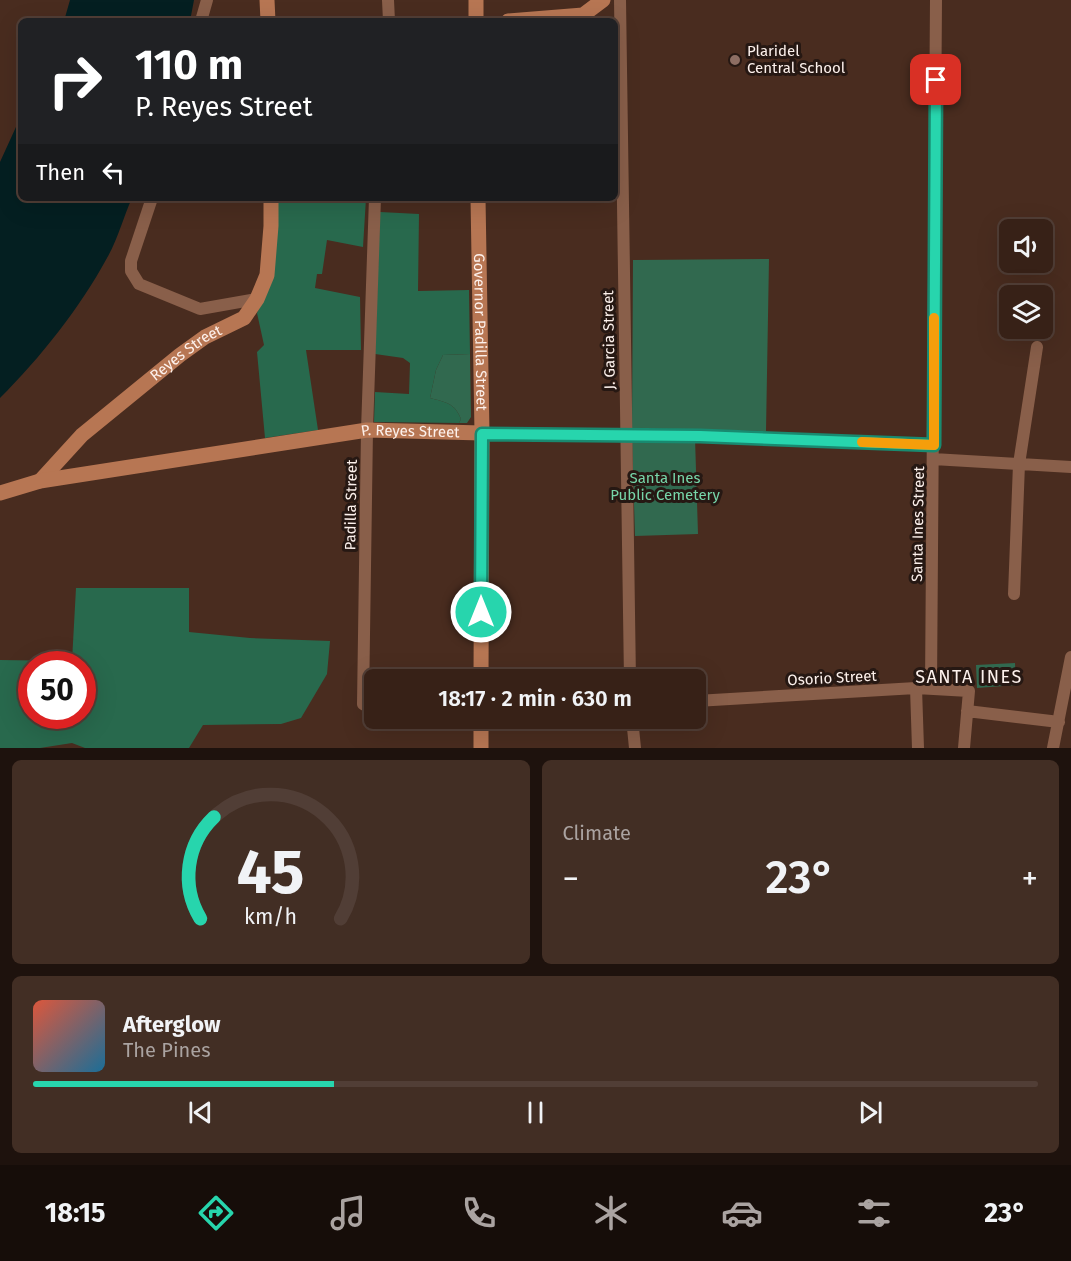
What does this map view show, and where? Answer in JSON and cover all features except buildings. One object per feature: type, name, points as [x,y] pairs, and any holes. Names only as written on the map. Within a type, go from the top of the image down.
[{"type":"street","points":[[202,18],[207,0]]},
{"type":"street","points":[[267,0],[268,18]]},
{"type":"street","points":[[388,0],[389,18]]},
{"type":"street","points":[[476,0],[476,18]]},
{"type":"street","points":[[546,18],[583,15],[603,0]]},
{"type":"street","name":"J. Garcia Street","points":[[620,0],[630,669]]},
{"type":"street","name":"Santa Ines Street","points":[[931,688],[936,0]]},
{"type":"street","points":[[151,201],[131,261],[131,271],[139,284],[200,309],[257,299]]},
{"type":"street","name":"Reyes Street","points":[[40,481],[82,435],[188,349],[206,336],[244,318],[257,299],[267,275],[272,226],[271,201]]},
{"type":"street","name":"Padilla Street","points":[[364,705],[367,430],[375,201]]},
{"type":"street","name":"Governor Padilla Street","points":[[478,201],[482,434],[481,669]]},
{"type":"street","points":[[1014,594],[1019,464],[1037,347]]},
{"type":"street","name":"P. Reyes Street","points":[[0,493],[40,481],[367,430],[626,435],[934,445]]},
{"type":"street","points":[[933,459],[1071,467]]},
{"type":"street","points":[[1053,748],[1071,657]]},
{"type":"street","points":[[916,688],[918,748]]},
{"type":"street","name":"Osorio Street","points":[[706,700],[931,688],[969,690],[968,711]]},
{"type":"street","points":[[964,748],[968,711],[1059,722]]},
{"type":"street","points":[[481,729],[481,748]]},
{"type":"street","points":[[634,729],[636,748]]},
{"type":"green space","points":[[277,201],[366,201],[363,247],[327,240],[322,274],[317,274],[315,288],[360,297],[361,350],[306,350],[318,430],[265,438],[257,352],[264,345],[257,313],[273,276]]},
{"type":"green space","points":[[380,212],[419,214],[418,291],[469,290],[470,354],[443,355],[436,370],[430,398],[453,406],[461,419],[459,423],[374,422],[375,392],[409,394],[410,363],[403,358],[375,354]]},
{"type":"green space","points":[[769,259],[766,431],[632,428],[633,260]]},
{"type":"green space","points":[[470,354],[471,417],[467,423],[459,423],[461,419],[453,406],[430,398],[436,370],[443,355]]},
{"type":"green space","name":"Santa Ines Public Cemetery","points":[[695,438],[698,534],[635,536],[632,439]]},
{"type":"green space","points":[[76,588],[189,588],[189,632],[250,638],[330,641],[327,674],[301,718],[281,724],[203,725],[189,748],[85,748],[72,743],[40,748],[0,748],[0,660],[18,660],[18,729],[96,729],[96,651],[73,651]]},
{"type":"green space","points":[[1015,663],[1016,685],[977,688],[976,665]]},
{"type":"water","points":[[70,0],[194,0],[191,18],[65,18]]},
{"type":"water","points":[[18,123],[18,201],[131,201],[111,251],[85,295],[30,366],[0,398],[0,162]]},
{"type":"slow traffic","points":[[862,442],[934,445],[934,318]]},
{"type":"place","name":"Plaridel Central School","points":[[735,60]]},
{"type":"district","name":"SANTA INES","points":[[969,677]]},
{"type":"route","points":[[481,612],[482,434],[700,436],[934,445],[936,80]]}]
